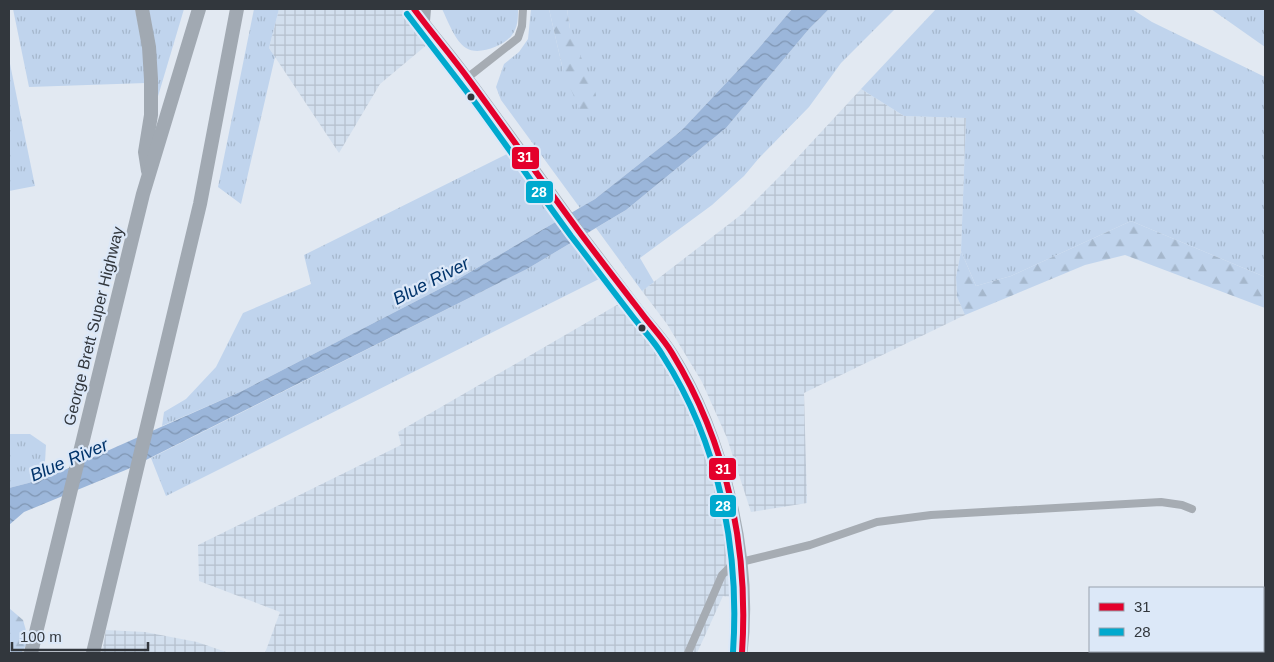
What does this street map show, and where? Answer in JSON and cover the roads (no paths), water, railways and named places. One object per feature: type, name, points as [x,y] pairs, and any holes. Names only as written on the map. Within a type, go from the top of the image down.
[{"type":"highway","points":[[142,9],[152,78],[151,115],[145,152],[149,176]]},
{"type":"highway","name":"George Brett Super Highway","points":[[31,653],[144,194],[199,9]]},
{"type":"highway","points":[[93,653],[200,204],[237,9]]},
{"type":"main road","points":[[414,9],[424,15],[516,145],[672,353],[708,423],[736,527],[741,562],[744,610],[742,653]]},
{"type":"street","points":[[467,78],[518,38],[522,26],[523,9]]},
{"type":"street","points":[[688,653],[722,575],[730,567],[741,562],[810,545],[877,522],[931,515],[1161,502],[1182,505],[1192,509]]},
{"type":"water","name":"Blue River","points":[[792,9],[829,9],[809,29],[726,128],[626,210],[527,269],[128,469],[24,512],[9,525],[9,488],[44,479],[242,391],[453,282],[595,199],[681,131],[758,49]]}]
